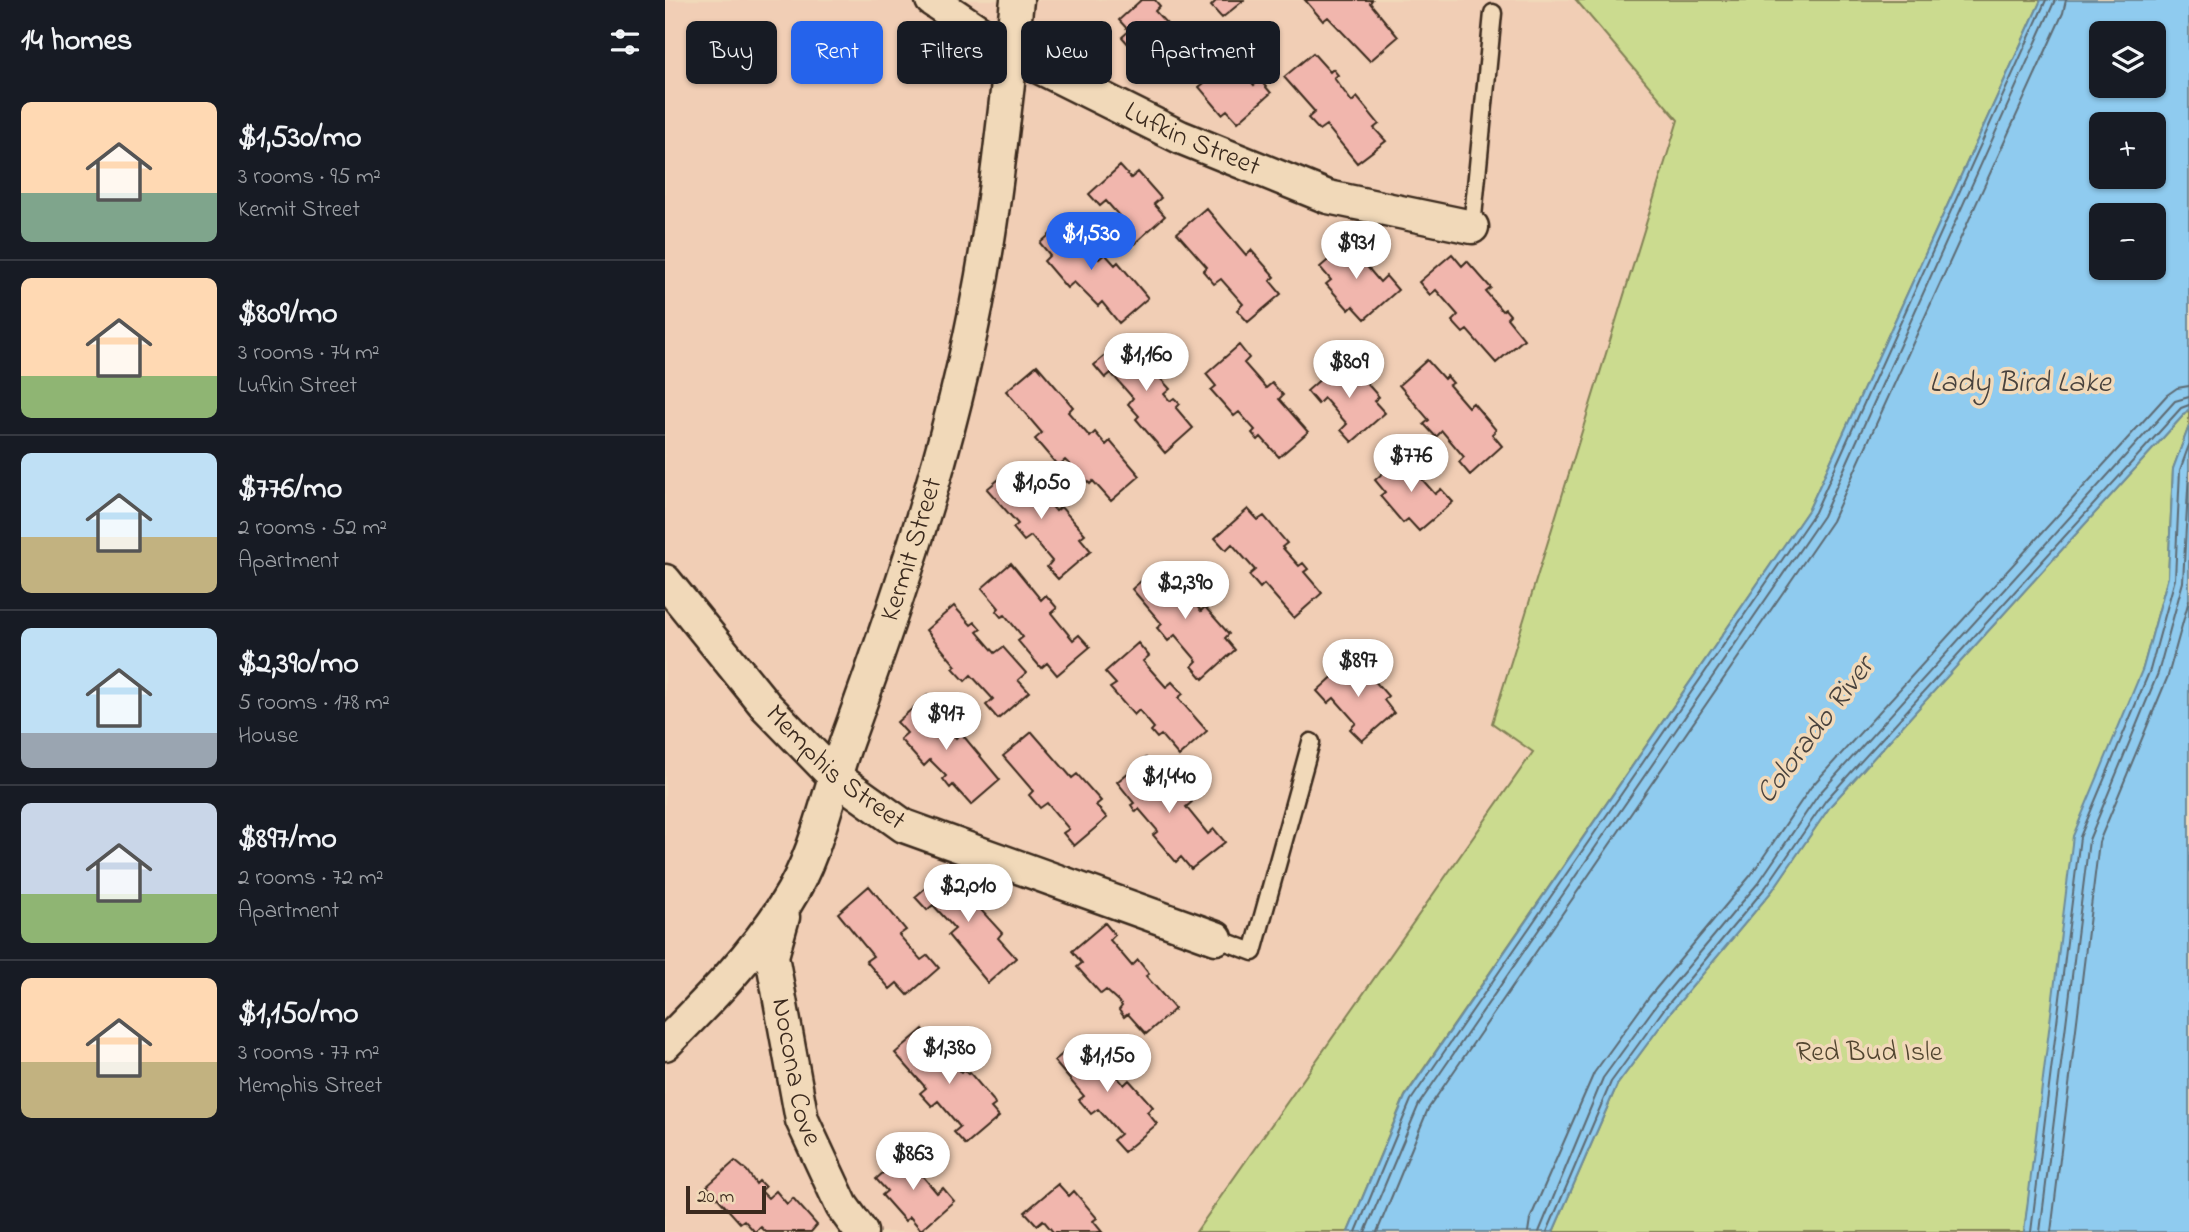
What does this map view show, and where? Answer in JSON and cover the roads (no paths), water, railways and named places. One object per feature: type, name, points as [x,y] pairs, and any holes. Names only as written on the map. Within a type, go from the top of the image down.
[{"type":"street","name":"Lufkin Street","points":[[932,0],[1011,53],[1180,137],[1328,197],[1472,227]]},
{"type":"street","name":"Kermit Street","points":[[665,1044],[715,994],[787,902],[814,842],[834,776],[903,589],[953,408],[987,248],[1017,0]]},
{"type":"street","name":"Memphis Street","points":[[665,582],[767,706],[834,776],[904,826],[1216,938]]},
{"type":"street","name":"Nocona Cove","points":[[787,902],[772,956],[802,1120],[842,1206],[861,1232]]},
{"type":"lane","points":[[1472,227],[1493,13]]},
{"type":"lane","points":[[1216,938],[1253,952],[1311,742]]},
{"type":"water","name":"Lady Bird Lake","points":[[2041,0],[2189,0],[2189,409],[1831,805],[1772,891],[1670,1013],[1617,1085],[1553,1232],[1348,1232],[1405,1097],[1809,509]]},
{"type":"water","name":"Lady Bird Lake","points":[[2189,426],[2189,1232],[2024,1232],[2073,836],[2143,668],[2168,577],[2173,469]]},
{"type":"water label","name":"Colorado River","points":[[1816,731]]},
{"type":"park label","name":"Red Bud Isle","points":[[1869,1053]]}]
